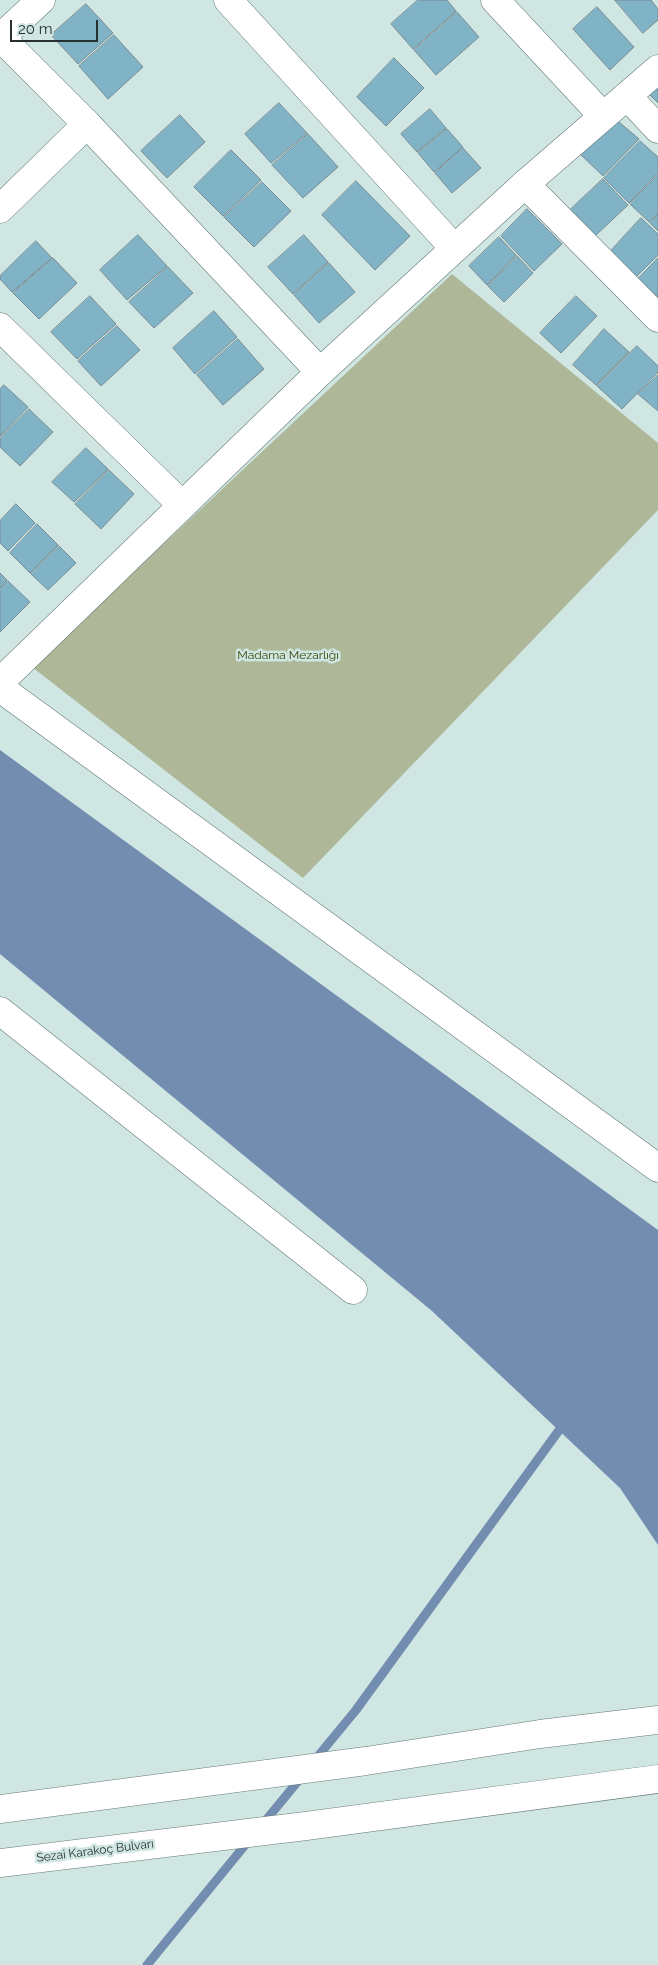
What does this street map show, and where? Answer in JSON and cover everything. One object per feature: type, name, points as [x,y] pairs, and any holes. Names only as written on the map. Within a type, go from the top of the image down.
[{"type":"street","points":[[41,0],[0,38],[87,124],[320,372]]},
{"type":"street","points":[[228,0],[454,248]]},
{"type":"street","points":[[496,0],[603,116]]},
{"type":"street","points":[[0,682],[320,372],[525,184],[658,68]]},
{"type":"street","points":[[627,96],[658,129]]},
{"type":"street","points":[[0,209],[87,124]]},
{"type":"street","points":[[525,184],[658,318]]},
{"type":"street","points":[[0,327],[182,505]]},
{"type":"street","points":[[0,688],[658,1168]]},
{"type":"street","points":[[0,1011],[353,1290]]},
{"type":"street","points":[[0,1809],[366,1761],[540,1734],[658,1720]]},
{"type":"street","name":"Sezai Karakoç Bulvarı","points":[[0,1863],[189,1838],[306,1826],[658,1779]]},
{"type":"green space","name":"Madama Mezarlığı","points":[[452,274],[658,443],[658,510],[303,878],[32,667]]},
{"type":"water","points":[[0,750],[658,1230],[658,1545],[620,1488],[432,1311],[0,954]]},
{"type":"building","points":[[418,0],[447,0],[456,11],[413,49],[391,24]]},
{"type":"building","points":[[615,0],[651,0],[658,9],[658,20],[643,33]]},
{"type":"building","points":[[86,4],[113,33],[78,64],[51,35]]},
{"type":"building","points":[[597,7],[634,47],[610,70],[573,29]]},
{"type":"building","points":[[457,12],[479,37],[436,75],[414,50]]},
{"type":"building","points":[[114,35],[143,67],[108,99],[79,66]]},
{"type":"building","points":[[394,58],[424,88],[386,126],[357,97]]},
{"type":"building","points":[[658,88],[658,103],[650,95]]},
{"type":"building","points":[[279,103],[307,133],[271,163],[245,134]]},
{"type":"building","points":[[430,109],[446,128],[417,152],[401,134]]},
{"type":"building","points":[[180,115],[205,142],[167,178],[141,151]]},
{"type":"building","points":[[612,116],[639,139],[603,176],[579,153]]},
{"type":"building","points":[[447,129],[463,147],[434,172],[418,153]]},
{"type":"building","points":[[308,134],[338,167],[303,198],[272,165]]},
{"type":"building","points":[[640,141],[658,157],[658,173],[629,203],[604,178]]},
{"type":"building","points":[[463,148],[481,168],[452,193],[435,173]]},
{"type":"building","points":[[231,150],[261,180],[223,216],[194,187]]},
{"type":"building","points":[[658,175],[658,214],[649,222],[630,204]]},
{"type":"building","points":[[603,179],[628,205],[595,236],[570,210]]},
{"type":"building","points":[[356,181],[410,236],[375,270],[322,215]]},
{"type":"building","points":[[262,182],[291,211],[254,247],[224,217]]},
{"type":"building","points":[[527,209],[562,244],[534,271],[501,236]]},
{"type":"building","points":[[658,215],[658,231],[650,223]]},
{"type":"building","points":[[641,218],[658,234],[658,255],[636,277],[609,253]]},
{"type":"building","points":[[138,235],[167,266],[127,300],[100,270]]},
{"type":"building","points":[[304,235],[328,262],[293,294],[268,267]]},
{"type":"building","points":[[499,237],[516,255],[487,285],[469,266]]},
{"type":"building","points":[[36,241],[52,258],[12,292],[0,279],[0,276]]},
{"type":"building","points":[[517,256],[533,273],[504,302],[488,286]]},
{"type":"building","points":[[53,258],[77,283],[39,319],[13,293]]},
{"type":"building","points":[[658,258],[658,297],[638,279]]},
{"type":"building","points":[[329,263],[355,292],[319,323],[294,295]]},
{"type":"building","points":[[168,267],[193,293],[154,328],[129,302]]},
{"type":"building","points":[[90,296],[116,324],[77,359],[51,332]]},
{"type":"building","points":[[576,296],[597,316],[561,353],[540,333]]},
{"type":"building","points":[[214,311],[237,337],[195,374],[173,348]]},
{"type":"building","points":[[117,326],[140,350],[101,386],[78,361]]},
{"type":"building","points":[[604,329],[629,352],[596,385],[573,365]]},
{"type":"building","points":[[238,339],[264,369],[223,405],[197,375]]},
{"type":"building","points":[[637,346],[658,366],[658,372],[622,409],[597,386]]},
{"type":"building","points":[[658,375],[658,411],[638,394]]},
{"type":"building","points":[[4,385],[28,407],[0,436],[0,389]]},
{"type":"building","points":[[29,409],[53,432],[20,466],[0,447],[0,438]]},
{"type":"building","points":[[86,448],[108,469],[74,502],[52,482]]},
{"type":"building","points":[[109,470],[134,494],[101,529],[75,504]]},
{"type":"building","points":[[16,504],[35,523],[8,551],[0,543],[0,521]]},
{"type":"building","points":[[37,524],[58,545],[30,573],[10,553]]},
{"type":"building","points":[[59,546],[76,563],[48,590],[31,574]]},
{"type":"building","points":[[0,573],[7,580],[0,588]]},
{"type":"building","points":[[8,581],[30,602],[0,632],[0,590]]},
{"type":"waterway","points":[[314,1761],[356,1710],[565,1422]]},
{"type":"waterway","points":[[262,1825],[303,1775]]},
{"type":"waterway","points":[[147,1965],[250,1839]]}]
